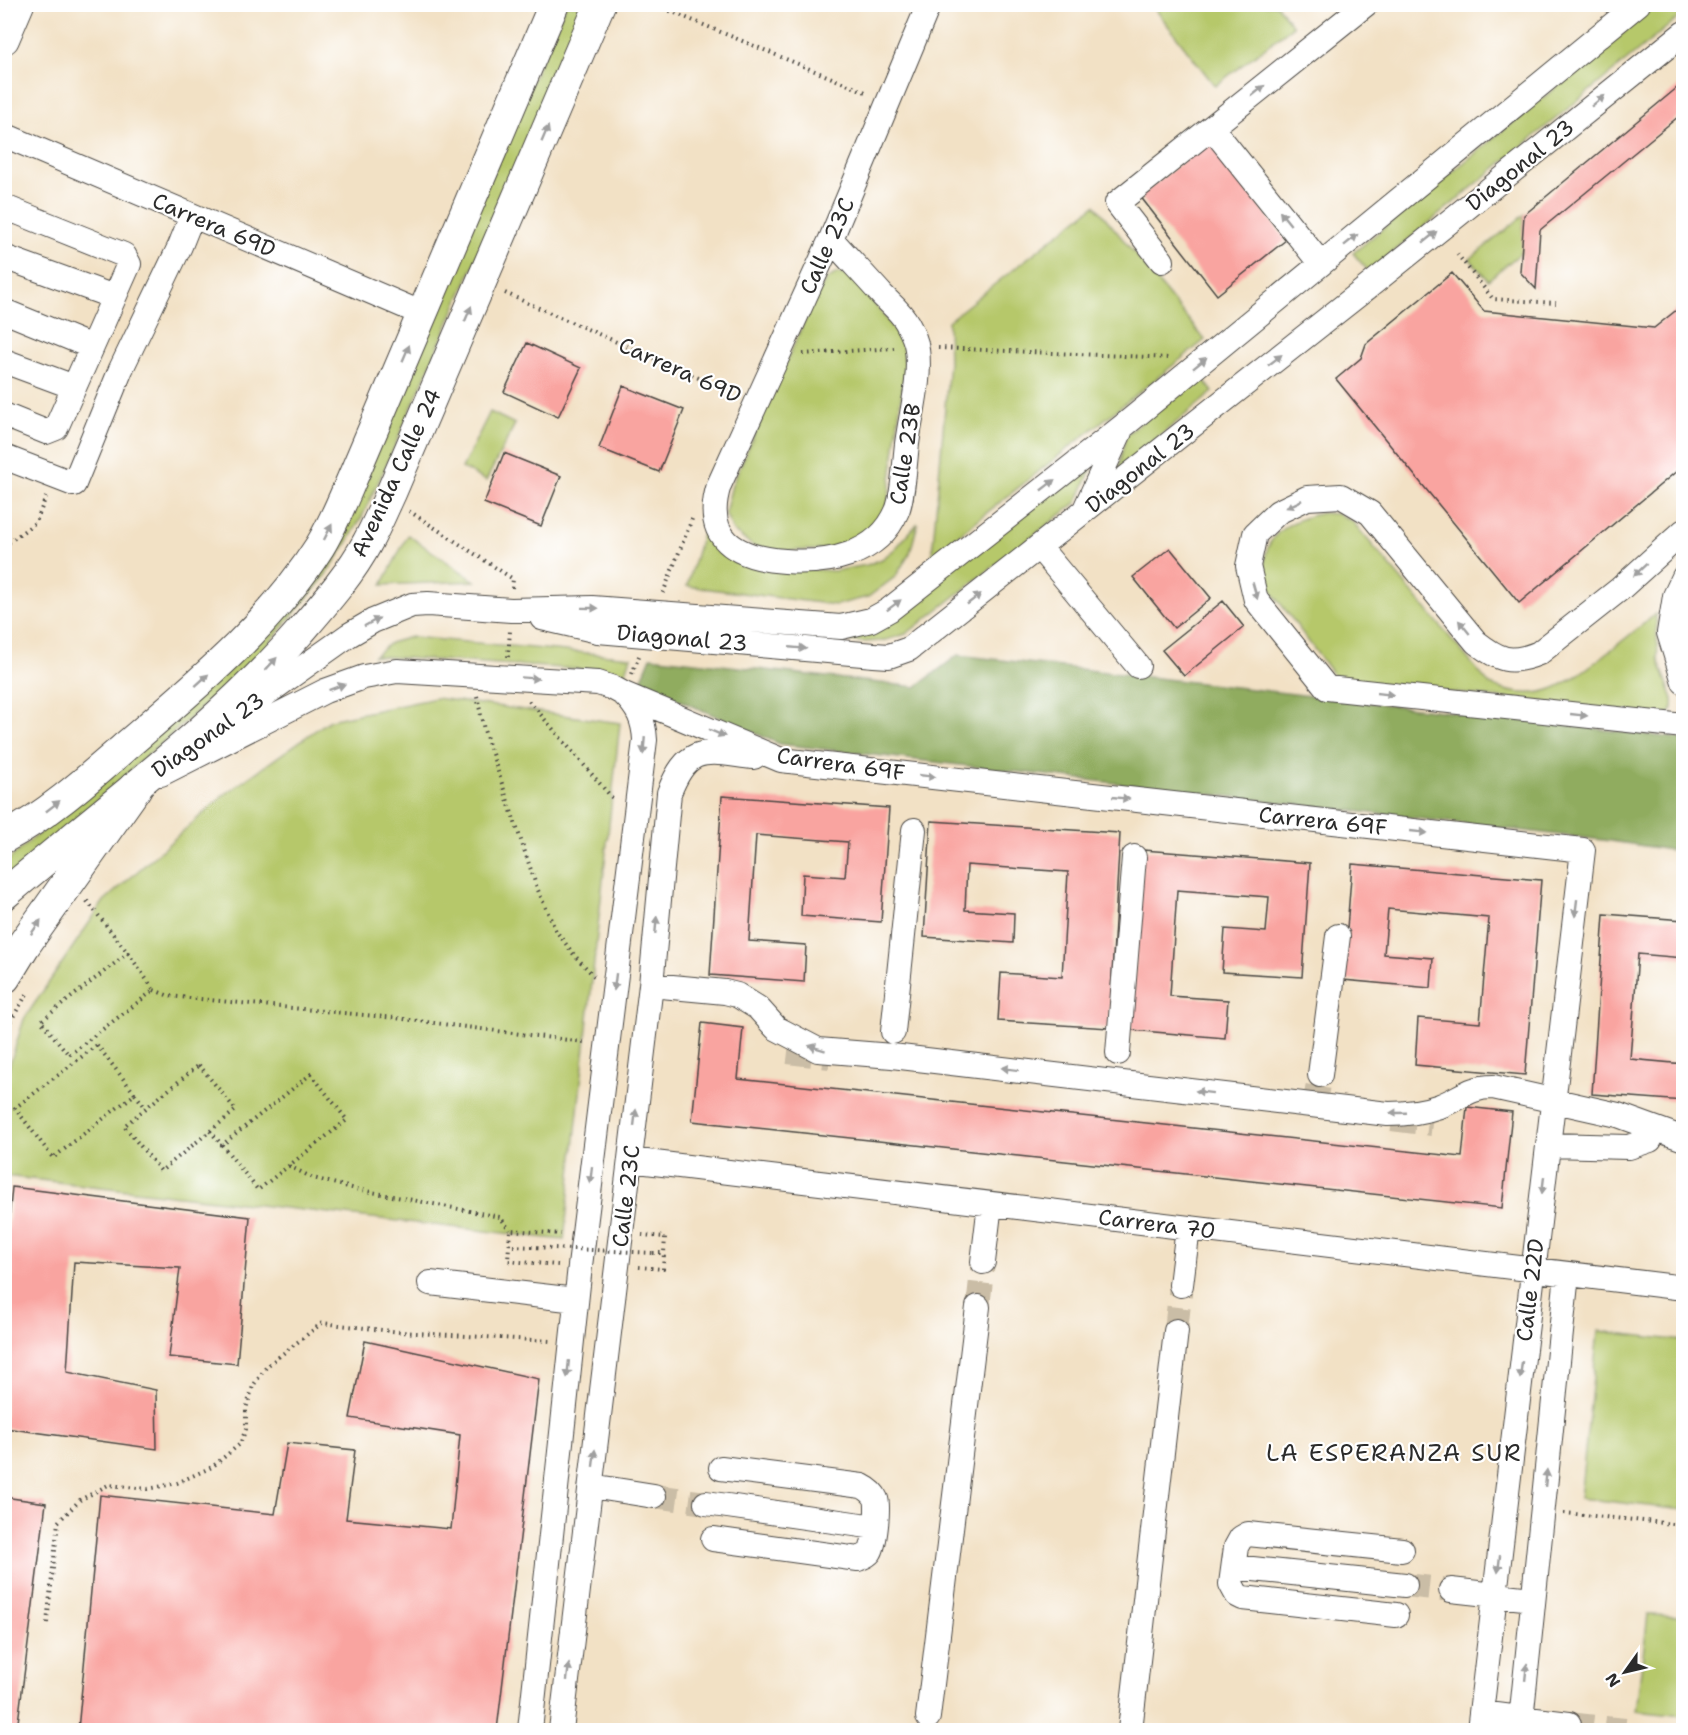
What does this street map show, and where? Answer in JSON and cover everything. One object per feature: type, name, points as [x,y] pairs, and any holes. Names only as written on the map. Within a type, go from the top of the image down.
[{"type":"highway","points":[[4,977],[23,946],[135,788]]},
{"type":"main road","points":[[4,39],[19,4]]},
{"type":"main road","name":"Avenida Calle 24","points":[[4,838],[42,814],[92,774],[206,676],[237,647],[306,567],[336,516],[554,4]]},
{"type":"main road","name":"Avenida Calle 24","points":[[4,895],[135,788],[267,669],[320,608],[367,544],[391,493],[600,4]]},
{"type":"street","name":"Calle 23C","points":[[719,485],[831,239],[929,4]]},
{"type":"street","points":[[1162,261],[1117,203],[1366,4]]},
{"type":"street","name":"Diagonal 23","points":[[135,788],[349,635],[372,621],[412,605],[428,604],[511,610],[592,608],[841,627],[871,620],[889,609],[1122,427],[1638,4]]},
{"type":"street","name":"Diagonal 23","points":[[511,610],[598,631],[889,656],[898,654],[917,644],[1084,512],[1683,33]]},
{"type":"street","points":[[1212,128],[1321,264]]},
{"type":"street","name":"Carrera 69D","points":[[4,135],[423,314]]},
{"type":"street","points":[[4,216],[7,208],[124,255],[129,264],[56,428],[46,432],[5,418]]},
{"type":"street","points":[[4,457],[74,484],[122,369],[192,216]]},
{"type":"street","points":[[831,239],[907,322],[917,347]]},
{"type":"street","points":[[4,257],[114,297]]},
{"type":"street","points":[[4,311],[92,347]]},
{"type":"street","name":"Calle 23B","points":[[719,485],[714,500],[717,526],[735,550],[766,560],[811,563],[839,559],[864,548],[886,530],[898,510],[917,381],[917,347]]},
{"type":"street","points":[[4,361],[74,387]]},
{"type":"street","points":[[1084,512],[1122,427]]},
{"type":"street","points":[[1683,531],[1620,589],[1539,653],[1523,660],[1510,661],[1492,654],[1476,642],[1370,513],[1341,496],[1307,498],[1278,512],[1255,534],[1248,566],[1256,600],[1327,688],[1683,726]]},
{"type":"street","points":[[1039,547],[1138,666]]},
{"type":"street","points":[[1683,577],[1675,596],[1669,633],[1683,682]]},
{"type":"street","name":"Carrera 69F","points":[[135,788],[325,691],[364,677],[398,671],[598,683],[781,760],[1583,850]]},
{"type":"street","name":"Calle 23C","points":[[530,1731],[571,1342],[645,740],[645,730],[637,708],[624,694]]},
{"type":"street","name":"Calle 23C","points":[[561,1731],[651,984],[669,793],[676,774],[685,763],[705,752],[781,760]]},
{"type":"street","points":[[893,1032],[914,830]]},
{"type":"street","name":"Calle 22D","points":[[1480,1722],[1583,850]]},
{"type":"street","points":[[1118,1053],[1134,856]]},
{"type":"street","points":[[1320,1074],[1338,936]]},
{"type":"street","points":[[651,984],[737,995],[758,1008],[776,1028],[810,1047],[822,1050],[892,1056],[1388,1114],[1423,1111],[1441,1105],[1477,1087],[1493,1087],[1618,1115],[1683,1139]]},
{"type":"street","points":[[737,995],[764,1033],[788,1052]]},
{"type":"street","points":[[1432,1124],[1474,1104],[1493,1087]]},
{"type":"street","points":[[1548,1145],[1629,1147],[1650,1140]]},
{"type":"street","name":"Carrera 70","points":[[630,1160],[1683,1288]]},
{"type":"street","points":[[983,1262],[990,1204]]},
{"type":"street","points":[[1181,1285],[1188,1228]]},
{"type":"street","name":"Calle 22D","points":[[1520,1724],[1567,1274]]},
{"type":"street","points":[[430,1283],[576,1300]]},
{"type":"street","points":[[928,1717],[978,1307]]},
{"type":"street","points":[[1130,1731],[1176,1331]]},
{"type":"street","points":[[713,1539],[858,1559],[866,1556],[872,1548],[875,1527],[877,1504],[875,1497],[871,1491],[861,1486],[721,1468]]},
{"type":"street","points":[[591,1486],[654,1496]]},
{"type":"street","points":[[706,1503],[875,1527]]},
{"type":"street","points":[[1396,1615],[1243,1598],[1237,1595],[1232,1584],[1238,1542],[1248,1534],[1402,1550]]},
{"type":"street","points":[[1234,1567],[1405,1585]]},
{"type":"street","points":[[1451,1590],[1533,1599]]},
{"type":"street","points":[[1480,1722],[1569,1724]]},
{"type":"path","points":[[653,4],[888,102]]},
{"type":"path","points":[[1457,254],[1493,298],[1556,303]]},
{"type":"path","name":"Carrera 69D","points":[[505,293],[756,404]]},
{"type":"path","points":[[778,356],[917,347],[1204,360]]},
{"type":"path","points":[[4,546],[36,522],[54,477]]},
{"type":"path","points":[[409,511],[513,579]]},
{"type":"path","points":[[656,613],[693,515]]},
{"type":"path","points":[[624,694],[647,636]]},
{"type":"path","points":[[476,675],[477,702],[484,730],[537,888],[556,931],[575,956],[614,996]]},
{"type":"path","points":[[507,677],[634,823]]},
{"type":"path","points":[[70,879],[154,990],[170,996],[395,1018],[608,1045]]},
{"type":"path","points":[[128,953],[41,1022],[69,1054],[154,990]]},
{"type":"path","points":[[92,1038],[146,1108]]},
{"type":"path","points":[[97,1045],[15,1108],[53,1158],[135,1094]]},
{"type":"path","points":[[199,1065],[236,1110],[210,1131],[161,1172],[124,1126],[199,1065]]},
{"type":"path","points":[[210,1131],[258,1190],[347,1120],[311,1074],[222,1145]]},
{"type":"path","points":[[289,1166],[314,1178],[356,1189],[500,1217],[510,1230],[511,1246],[508,1262],[580,1266]]},
{"type":"path","points":[[510,1230],[584,1236]]},
{"type":"path","points":[[644,1267],[663,1269],[665,1237],[646,1235]]},
{"type":"path","points":[[511,1246],[664,1253]]},
{"type":"path","points":[[47,1623],[58,1522],[80,1500],[108,1485],[148,1489],[177,1483],[212,1467],[240,1444],[246,1429],[246,1409],[253,1386],[267,1366],[322,1323],[446,1336],[571,1342]]},
{"type":"path","points":[[1542,1511],[1683,1525]]},
{"type":"green space","points":[[566,5],[587,5],[389,459],[363,515],[344,548],[322,580],[257,658],[5,882],[5,863],[79,798],[309,578]]},
{"type":"green space","points":[[1152,5],[1277,5],[1293,26],[1215,86]]},
{"type":"green space","points":[[1657,5],[1683,5],[1683,14],[1369,272],[1353,253]]},
{"type":"green space","points":[[1095,205],[1205,340],[932,556],[949,362],[948,321]]},
{"type":"green space","points":[[1524,215],[1522,252],[1488,280],[1470,259]]},
{"type":"green space","points":[[837,273],[852,276],[903,343],[905,365],[888,504],[881,520],[863,535],[838,549],[780,551],[753,546],[733,531],[725,513],[732,485],[816,295],[827,279]]},
{"type":"green space","points":[[1200,375],[1213,392],[1118,470],[1126,435]]},
{"type":"green space","points":[[490,412],[515,424],[486,481],[462,468]]},
{"type":"green space","points":[[1096,458],[1077,502],[906,634],[882,641],[863,642],[795,637],[859,631]]},
{"type":"green space","points":[[1322,513],[1338,514],[1352,521],[1490,685],[1507,691],[1537,693],[1562,684],[1588,668],[1656,614],[1658,659],[1673,699],[1672,711],[1666,716],[1337,680],[1269,588],[1265,572],[1268,547],[1274,537],[1294,522]]},
{"type":"green space","points":[[918,523],[910,553],[895,577],[868,597],[836,605],[687,586],[704,527],[720,552],[742,564],[834,571],[867,565],[882,559],[895,549]]},
{"type":"green space","points":[[408,535],[475,581],[382,585]]},
{"type":"green space","points":[[411,637],[631,657],[626,672],[374,656],[390,643]]},
{"type":"green space","points":[[958,655],[1683,739],[1683,852],[1611,841],[780,744],[640,683],[651,657],[916,687]]},
{"type":"green space","points":[[436,698],[620,723],[564,1240],[5,1176],[5,1079],[24,1019],[104,901],[224,795],[330,720]]},
{"type":"green space","points":[[1598,1331],[1683,1341],[1683,1510],[1580,1498]]},
{"type":"green space","points":[[1648,1615],[1683,1616],[1683,1716],[1636,1711]]},
{"type":"building","points":[[1684,82],[1684,112],[1540,230],[1536,289],[1520,272],[1524,215]]},
{"type":"building","points":[[1209,141],[1286,240],[1217,295],[1140,196]]},
{"type":"building","points":[[1452,273],[1484,311],[1654,328],[1684,304],[1684,465],[1519,603],[1336,379],[1361,358],[1366,344]]},
{"type":"building","points":[[527,343],[581,368],[558,417],[504,392]]},
{"type":"building","points":[[623,386],[684,410],[659,472],[599,448]]},
{"type":"building","points":[[504,453],[561,476],[541,526],[484,503]]},
{"type":"building","points":[[1170,548],[1211,598],[1174,628],[1133,577]]},
{"type":"building","points":[[1223,601],[1244,627],[1184,676],[1162,650]]},
{"type":"building","points":[[722,796],[889,808],[881,922],[801,916],[803,874],[845,877],[848,842],[756,835],[749,941],[806,945],[804,982],[710,975]]},
{"type":"building","points":[[931,821],[1120,833],[1109,1028],[998,1021],[1001,973],[1062,977],[1068,872],[967,865],[965,910],[1014,913],[1013,943],[924,937]]},
{"type":"building","points":[[1143,850],[1310,863],[1302,977],[1222,972],[1225,929],[1266,932],[1269,897],[1177,890],[1170,996],[1228,1000],[1225,1038],[1131,1030]]},
{"type":"building","points":[[1352,864],[1541,880],[1525,1075],[1415,1065],[1418,1018],[1480,1023],[1489,918],[1388,909],[1384,954],[1433,958],[1431,988],[1343,980]]},
{"type":"building","points":[[1604,914],[1684,920],[1684,958],[1638,954],[1630,1059],[1684,1064],[1684,1101],[1592,1094]]},
{"type":"building","points":[[702,1023],[743,1028],[738,1079],[1462,1157],[1467,1107],[1512,1112],[1502,1208],[692,1121]]},
{"type":"building","points":[[12,1187],[250,1217],[237,1364],[169,1357],[180,1268],[74,1262],[67,1372],[156,1390],[157,1449],[5,1428],[5,1262]]},
{"type":"building","points":[[365,1341],[539,1379],[497,1730],[78,1730],[100,1495],[275,1514],[287,1443],[355,1450],[346,1519],[451,1529],[460,1435],[350,1418]]},
{"type":"building","points":[[4,1497],[46,1503],[17,1730],[4,1730]]},
{"type":"tunnel","points":[[788,1052],[830,1057]]},
{"type":"tunnel","points":[[1313,1110],[1320,1075]]},
{"type":"tunnel","points":[[1392,1119],[1432,1124]]},
{"type":"tunnel","points":[[978,1307],[983,1262]]},
{"type":"tunnel","points":[[1176,1331],[1181,1285]]},
{"type":"tunnel","points":[[654,1496],[706,1503]]},
{"type":"tunnel","points":[[1405,1585],[1451,1590]]},
{"type":"tunnel","points":[[1569,1724],[1625,1730]]},
{"type":"district","name":"LA ESPERANZA SUR","points":[[1394,1453]]}]
